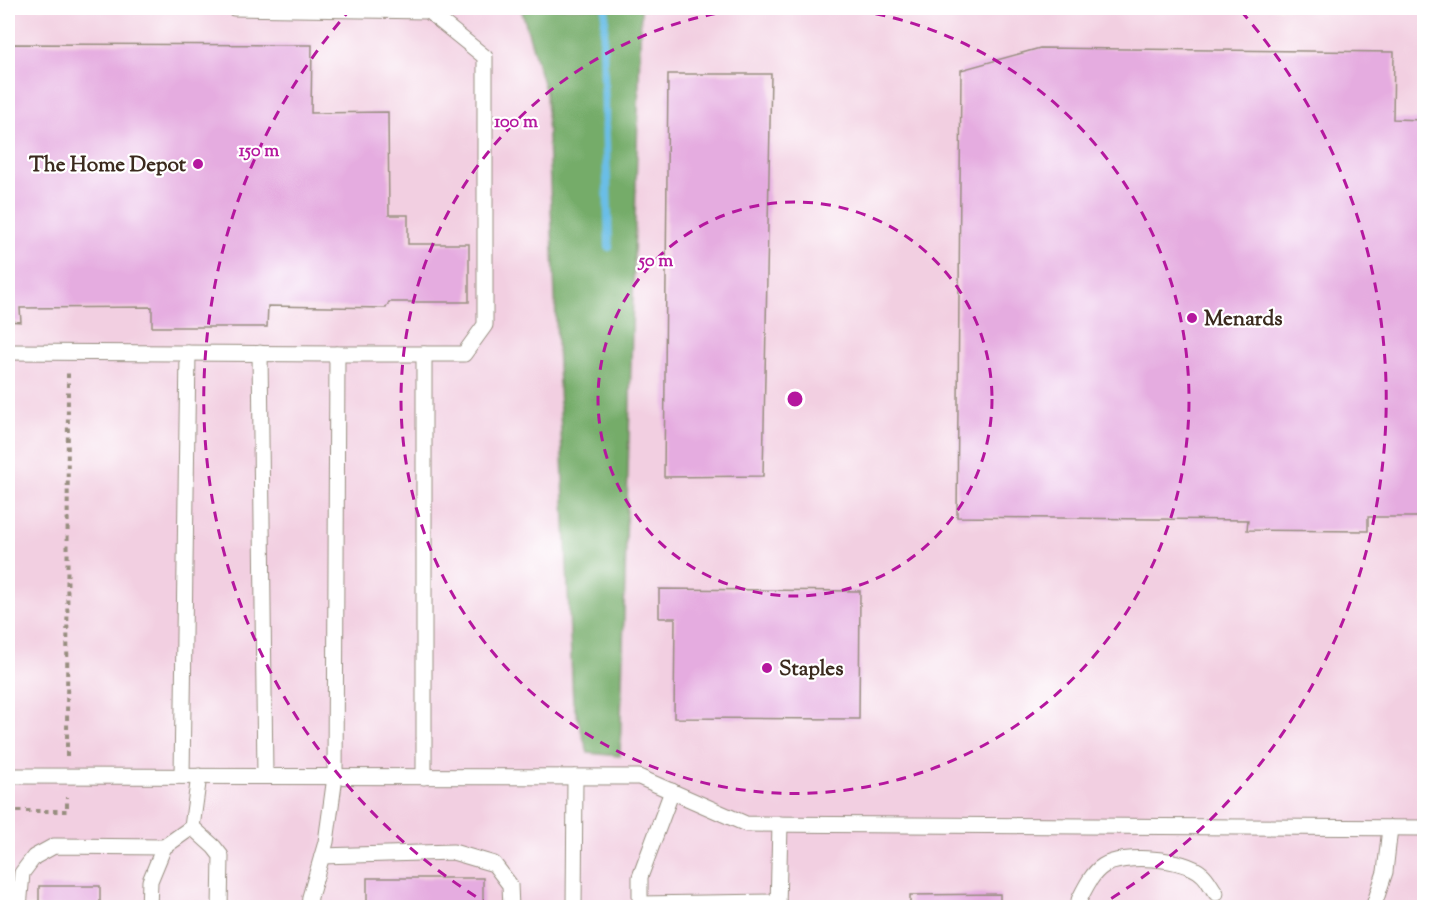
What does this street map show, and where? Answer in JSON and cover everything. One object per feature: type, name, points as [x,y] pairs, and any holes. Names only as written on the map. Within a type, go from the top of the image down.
[{"type":"lane","points":[[8,352],[464,354],[485,325],[485,57],[428,11],[234,8]]},
{"type":"lane","points":[[182,776],[188,353]]},
{"type":"lane","points":[[260,353],[265,776]]},
{"type":"lane","points":[[309,908],[326,842],[335,777],[337,354]]},
{"type":"lane","points":[[424,354],[424,777]]},
{"type":"lane","points":[[8,776],[639,777],[746,824],[1425,828]]},
{"type":"lane","points":[[149,908],[150,881],[165,848],[192,827],[199,776]]},
{"type":"lane","points":[[574,908],[575,777]]},
{"type":"lane","points":[[672,791],[640,877],[640,906],[778,905],[780,824]]},
{"type":"lane","points":[[192,827],[214,847],[220,856],[220,908]]},
{"type":"lane","points":[[1374,908],[1384,872],[1390,828]]},
{"type":"lane","points":[[19,908],[22,873],[34,857],[54,846],[165,848]]},
{"type":"lane","points":[[322,856],[453,852],[494,864],[510,885],[511,908]]},
{"type":"lane","points":[[1079,900],[1091,878],[1103,866],[1118,859],[1167,859],[1189,865],[1203,874],[1216,893]]},
{"type":"path","points":[[8,811],[67,811],[68,352]]},
{"type":"shaded area","points":[[8,8],[521,8],[546,93],[620,755],[640,10],[656,8],[1424,8],[1424,907],[8,907]]},
{"type":"green space","points":[[521,8],[641,8],[620,756],[588,753],[573,702],[546,93]]},
{"type":"building","name":"The Home Depot","points":[[8,44],[312,45],[311,113],[388,112],[389,215],[408,215],[408,244],[469,244],[469,302],[389,302],[386,308],[268,306],[267,327],[152,327],[152,307],[20,308],[21,322],[8,321]]},
{"type":"building","name":"Menards","points":[[1040,48],[1394,52],[1393,119],[1424,120],[1424,517],[1368,517],[1368,531],[1247,530],[1248,520],[957,517],[961,70]]},
{"type":"building","points":[[668,74],[771,74],[763,476],[664,477]]},
{"type":"building","name":"Staples","points":[[659,589],[860,591],[859,719],[674,718],[675,618],[659,618]]},
{"type":"building","points":[[367,878],[483,878],[483,908],[367,908]]},
{"type":"building","points":[[39,886],[100,886],[100,908],[39,908]]},
{"type":"building","points":[[1000,894],[1000,908],[910,908],[910,895]]},
{"type":"waterway","points":[[606,8],[603,45],[609,247]]},
{"type":"place","name":"The Home Depot","points":[[198,164]]},
{"type":"place","name":"Menards","points":[[1192,318]]},
{"type":"place","name":"Staples","points":[[767,668]]}]
